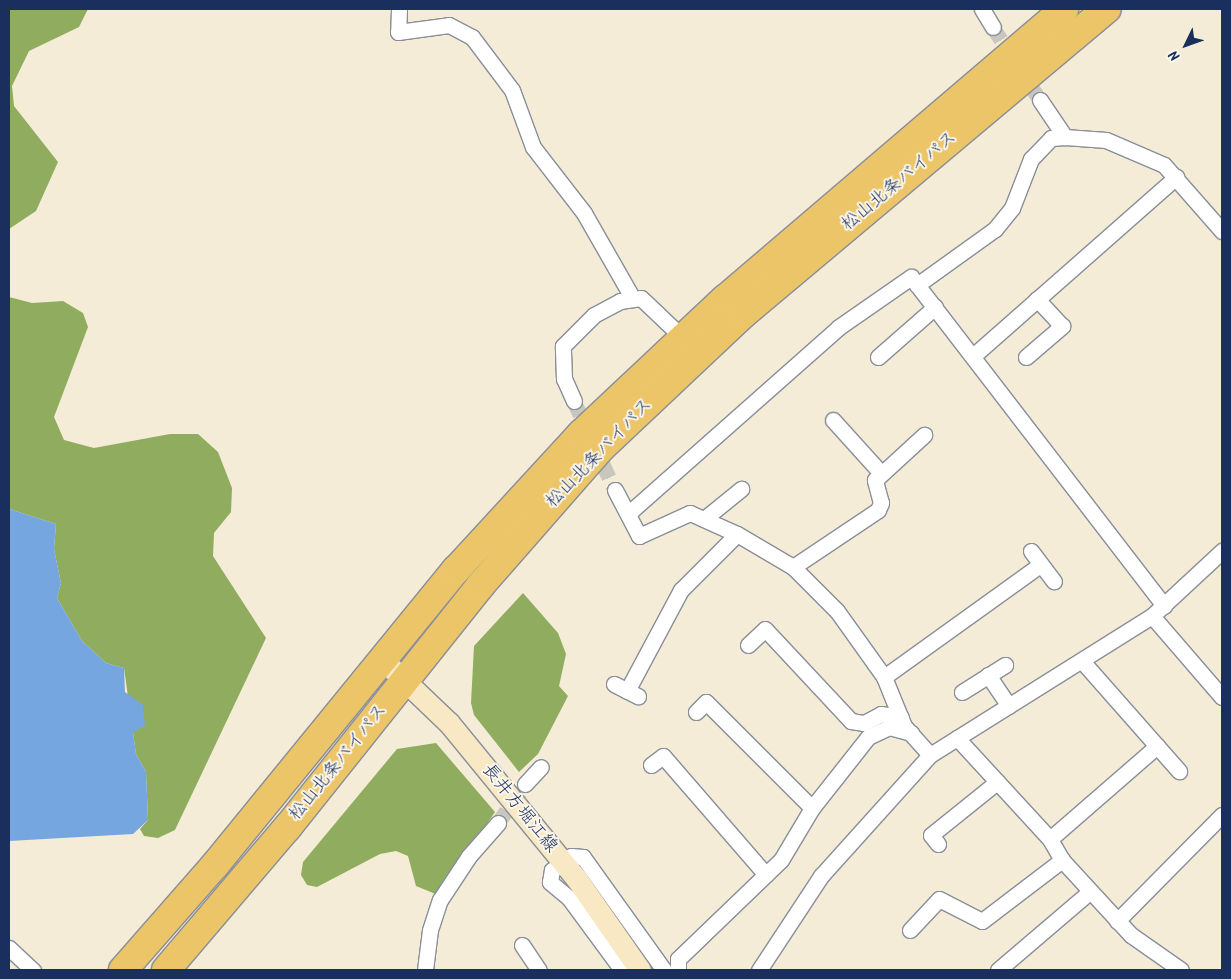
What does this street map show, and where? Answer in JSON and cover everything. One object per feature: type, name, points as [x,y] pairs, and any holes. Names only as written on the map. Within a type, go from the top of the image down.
[{"type":"highway","name":"松山北条バイパス","points":[[123,970],[384,660],[456,570],[581,434],[683,338],[1064,9]]},
{"type":"highway","name":"松山北条バイパス","points":[[166,970],[406,680],[480,586],[601,448],[742,315],[1106,9]]},
{"type":"main road","name":"長井方堀江線","points":[[384,660],[449,723],[562,861],[640,970]]},
{"type":"street","points":[[399,9],[398,32],[449,25],[472,37],[512,90],[533,147],[584,213],[632,297],[650,304],[683,338]]},
{"type":"street","points":[[982,9],[993,27]]},
{"type":"street","points":[[1040,100],[1065,137]]},
{"type":"street","points":[[917,285],[995,230],[1012,208],[1031,159],[1047,141],[1065,137],[1106,140],[1136,149],[1176,177],[1222,231]]},
{"type":"street","points":[[973,356],[1176,177]]},
{"type":"street","points":[[630,512],[839,327],[911,277],[1164,606]]},
{"type":"street","points":[[574,401],[564,379],[563,346],[594,315],[632,297]]},
{"type":"street","points":[[1026,357],[1062,326],[1037,299]]},
{"type":"street","points":[[878,356],[935,307]]},
{"type":"street","points":[[833,420],[880,472]]},
{"type":"street","points":[[794,567],[878,510],[881,503],[875,480],[880,472],[924,435]]},
{"type":"street","points":[[704,519],[741,489]]},
{"type":"street","points":[[615,490],[630,512],[639,536],[690,514],[737,534],[794,567],[837,611],[884,677],[900,717],[930,755]]},
{"type":"street","points":[[626,690],[681,590],[737,534]]},
{"type":"street","points":[[1031,552],[1054,581]]},
{"type":"street","points":[[759,970],[821,876],[930,755],[1152,616],[1221,556]]},
{"type":"street","points":[[884,677],[1041,564]]},
{"type":"street","points":[[1152,616],[1222,697]]},
{"type":"street","points":[[748,645],[765,629],[851,720],[864,723],[881,714],[900,717]]},
{"type":"street","points":[[1082,661],[1179,771]]},
{"type":"street","points":[[962,692],[1004,665]]},
{"type":"street","points":[[988,675],[1009,706]]},
{"type":"street","points":[[696,712],[706,702],[812,808]]},
{"type":"street","points":[[678,970],[678,959],[781,860],[812,808],[868,737],[889,727],[911,733]]},
{"type":"street","points":[[957,738],[1050,839],[1062,860],[1088,893],[1117,922],[1181,970]]},
{"type":"street","points":[[1050,839],[1157,746]]},
{"type":"street","points":[[651,765],[663,756],[766,875]]},
{"type":"street","points":[[525,784],[541,767]]},
{"type":"street","points":[[938,844],[931,835],[997,782]]},
{"type":"street","points":[[1117,922],[1222,815]]},
{"type":"street","points":[[425,970],[430,930],[440,900],[469,856],[498,823]]},
{"type":"street","points":[[622,970],[569,898],[550,882],[552,870],[562,861],[576,854],[583,857],[664,970]]},
{"type":"street","points":[[910,930],[939,899],[982,921],[1062,860]]},
{"type":"street","points":[[998,970],[1088,893]]},
{"type":"street","points":[[522,945],[539,970]]},
{"type":"street","points":[[9,948],[33,970]]},
{"type":"green space","points":[[9,9],[88,9],[79,27],[29,51],[12,86],[14,106],[58,162],[36,211],[9,229]]},
{"type":"green space","points":[[9,297],[32,303],[63,301],[83,313],[88,327],[54,417],[64,440],[94,448],[170,434],[198,434],[218,452],[232,488],[231,512],[214,533],[213,556],[266,638],[175,830],[158,838],[144,836],[140,829],[148,820],[146,772],[136,754],[124,668],[106,663],[82,641],[57,598],[61,583],[54,549],[56,524],[9,509]]},
{"type":"green space","points":[[523,593],[558,633],[566,654],[559,686],[568,696],[538,754],[519,772],[474,715],[471,703],[474,646]]},
{"type":"green space","points":[[436,743],[495,812],[438,895],[416,886],[408,856],[396,851],[380,854],[317,887],[307,885],[301,875],[303,862],[397,749]]},
{"type":"water","points":[[9,509],[56,524],[54,549],[61,583],[57,598],[82,641],[106,663],[124,668],[125,692],[143,705],[145,726],[133,732],[136,754],[146,772],[148,820],[133,834],[9,841]]},
{"type":"tunnel","points":[[993,27],[1040,100]]},
{"type":"tunnel","points":[[574,401],[615,490]]},
{"type":"tunnel","points":[[498,823],[525,784]]}]
